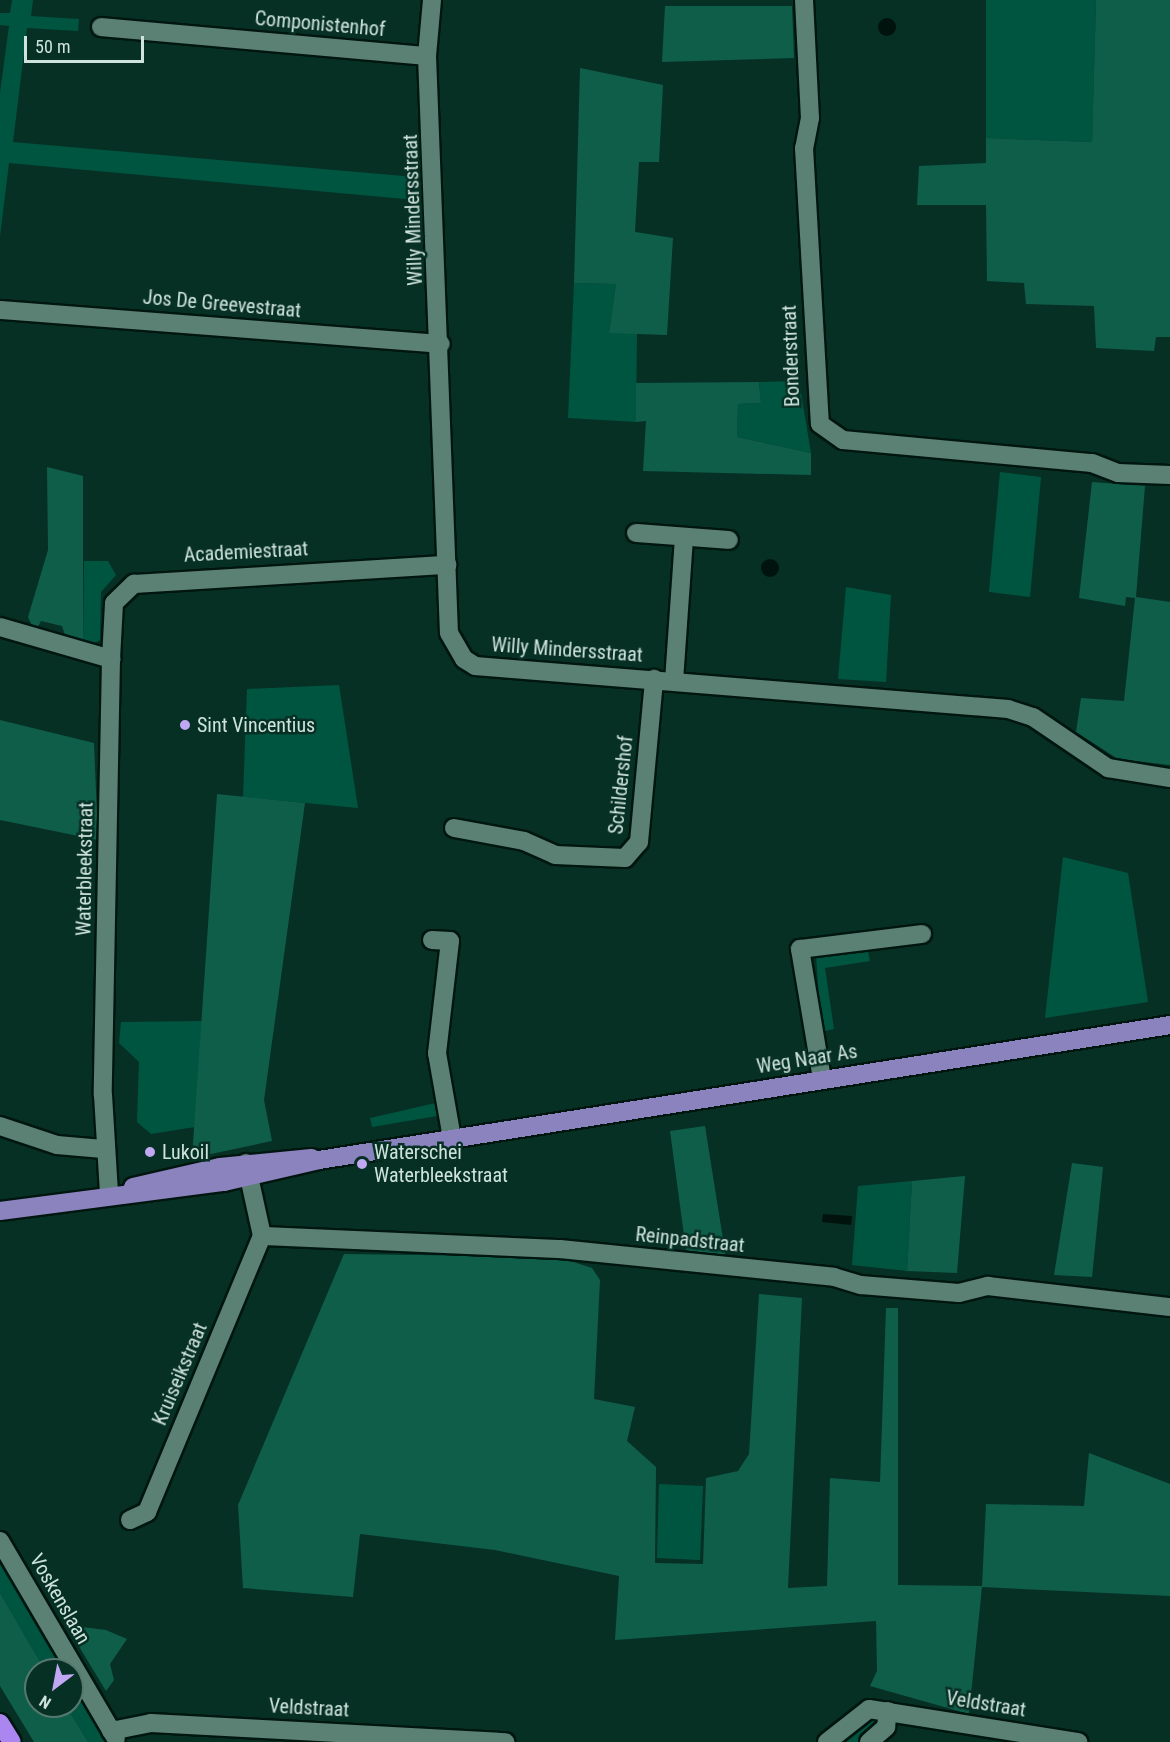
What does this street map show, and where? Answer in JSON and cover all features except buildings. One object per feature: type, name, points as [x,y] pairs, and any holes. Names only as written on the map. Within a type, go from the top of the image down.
[{"type":"highway","points":[[0,1723],[12,1742]]},
{"type":"main road","name":"Weg Naar As","points":[[0,1211],[1170,1024]]},
{"type":"street","name":"Willy Mindersstraat","points":[[432,0],[427,56],[441,344],[449,633],[464,659],[475,666],[654,679],[1019,711],[1108,768],[1170,777]]},
{"type":"street","name":"Bonderstraat","points":[[804,0],[810,118],[804,148],[820,424],[843,440],[1170,475]]},
{"type":"street","name":"Componistenhof","points":[[101,27],[427,56]]},
{"type":"street","name":"Jos De Greevestraat","points":[[0,310],[441,344]]},
{"type":"street","points":[[636,533],[729,540]]},
{"type":"street","points":[[674,681],[684,538]]},
{"type":"street","name":"Academiestraat","points":[[111,660],[114,603],[134,584],[447,565]]},
{"type":"street","points":[[0,627],[111,660]]},
{"type":"street","name":"Waterbleekstraat","points":[[111,660],[104,1149],[113,1193]]},
{"type":"street","name":"Schildershof","points":[[454,828],[524,841],[555,855],[625,858],[639,842],[654,679]]},
{"type":"street","points":[[822,1079],[800,949],[922,934]]},
{"type":"street","points":[[432,940],[450,940],[437,1053],[452,1138]]},
{"type":"street","points":[[0,1126],[57,1145],[104,1149]]},
{"type":"street","points":[[247,1170],[262,1236]]},
{"type":"street","name":"Reinpadstraat","points":[[262,1236],[560,1250],[834,1277],[861,1285],[959,1293],[988,1286],[1170,1307]]},
{"type":"street","name":"Kruiseikstraat","points":[[130,1520],[147,1512],[262,1236]]},
{"type":"street","name":"Voskenslaan","points":[[0,1541],[114,1736]]},
{"type":"street","name":"Veldstraat","points":[[827,1742],[869,1708],[1078,1742]]},
{"type":"street","points":[[869,1742],[886,1727],[888,1711]]},
{"type":"street","name":"Veldstraat","points":[[114,1736],[150,1723],[505,1742]]},
{"type":"green space","points":[[12,0],[33,0],[31,16],[79,19],[78,31],[27,28],[13,142],[415,177],[416,200],[9,163],[0,236],[0,93],[9,26],[0,25],[0,13],[10,13]]},
{"type":"green space","points":[[986,0],[1096,0],[1092,142],[986,138]]},
{"type":"green space","points":[[1096,0],[1170,0],[1170,337],[1156,337],[1154,351],[1096,348],[1094,306],[1026,304],[1024,283],[987,281],[986,205],[917,205],[919,166],[986,163],[986,138],[1092,142]]},
{"type":"green space","points":[[665,6],[792,6],[794,58],[662,62]]},
{"type":"green space","points":[[580,68],[663,85],[659,162],[639,162],[635,232],[673,238],[667,335],[609,333],[616,284],[574,283]]},
{"type":"green space","points":[[574,283],[616,284],[609,333],[637,333],[636,422],[568,418]]},
{"type":"green space","points":[[799,381],[811,453],[737,437],[738,404],[761,403],[759,382]]},
{"type":"green space","points":[[759,382],[761,403],[738,404],[737,437],[811,453],[811,475],[643,471],[646,421],[636,422],[636,383]]},
{"type":"green space","points":[[47,467],[83,476],[83,646],[67,641],[62,626],[41,621],[35,632],[28,617],[48,550]]},
{"type":"green space","points":[[1000,472],[1041,477],[1030,597],[989,592]]},
{"type":"green space","points":[[1092,482],[1145,486],[1136,597],[1170,602],[1170,765],[1118,759],[1076,732],[1081,698],[1124,701],[1135,598],[1126,597],[1125,606],[1079,598]]},
{"type":"green space","points":[[84,561],[108,561],[116,575],[101,592],[100,640],[89,646],[83,646]]},
{"type":"green space","points":[[846,587],[891,595],[886,682],[838,679]]},
{"type":"green space","points":[[339,685],[358,808],[243,797],[247,689]]},
{"type":"green space","points":[[0,720],[94,743],[98,840],[0,820]]},
{"type":"green space","points":[[217,794],[305,803],[264,1100],[272,1141],[192,1158]]},
{"type":"green space","points":[[1063,857],[1128,873],[1148,1002],[1045,1018]]},
{"type":"green space","points":[[868,952],[870,961],[825,968],[834,1029],[821,1032],[816,954]]},
{"type":"green space","points":[[203,1021],[195,1127],[151,1134],[137,1122],[139,1062],[119,1043],[121,1022]]},
{"type":"green space","points":[[440,1102],[443,1115],[372,1127],[370,1118]]},
{"type":"green space","points":[[705,1126],[726,1258],[686,1250],[670,1131]]},
{"type":"green space","points":[[1072,1163],[1103,1167],[1092,1277],[1054,1275]]},
{"type":"green space","points":[[965,1176],[957,1273],[907,1271],[912,1181]]},
{"type":"green space","points":[[912,1181],[907,1271],[852,1265],[858,1186]]},
{"type":"green space","points":[[344,1254],[558,1257],[592,1268],[600,1280],[594,1399],[635,1407],[627,1441],[656,1467],[655,1563],[703,1564],[706,1478],[738,1471],[749,1454],[759,1294],[802,1298],[788,1588],[827,1586],[830,1478],[880,1482],[886,1308],[898,1308],[898,1585],[982,1586],[986,1504],[1084,1506],[1089,1453],[1170,1484],[1170,1596],[982,1587],[969,1714],[870,1686],[877,1671],[876,1621],[615,1640],[619,1576],[495,1550],[360,1534],[353,1597],[243,1588],[238,1505]]},
{"type":"green space","points":[[659,1484],[703,1486],[700,1560],[657,1558]]},
{"type":"green space","points":[[0,1560],[57,1658],[38,1658],[0,1593]]},
{"type":"green space","points":[[0,1593],[38,1658],[24,1658],[24,1718],[73,1718],[88,1742],[34,1742],[0,1686]]},
{"type":"green space","points":[[66,1625],[106,1630],[127,1639],[110,1664],[114,1680],[106,1691]]},
{"type":"green space","points":[[84,1706],[105,1742],[88,1742],[73,1718],[84,1718]]},
{"type":"green space","points":[[869,1715],[879,1719],[878,1728],[860,1742],[837,1742]]},
{"type":"shaded area","points":[[883,18],[891,18],[896,23],[894,34],[883,36],[878,31],[878,23]]},
{"type":"shaded area","points":[[770,559],[776,562],[779,568],[776,574],[770,577],[764,574],[761,568],[764,562]]},
{"type":"shaded area","points":[[823,1214],[852,1216],[851,1225],[822,1222]]},
{"type":"place","name":"Sint Vincentius","points":[[185,725]]},
{"type":"place","name":"Lukoil","points":[[150,1152]]},
{"type":"place","name":"Waterschei Waterbleekstraat","points":[[362,1164]]}]
